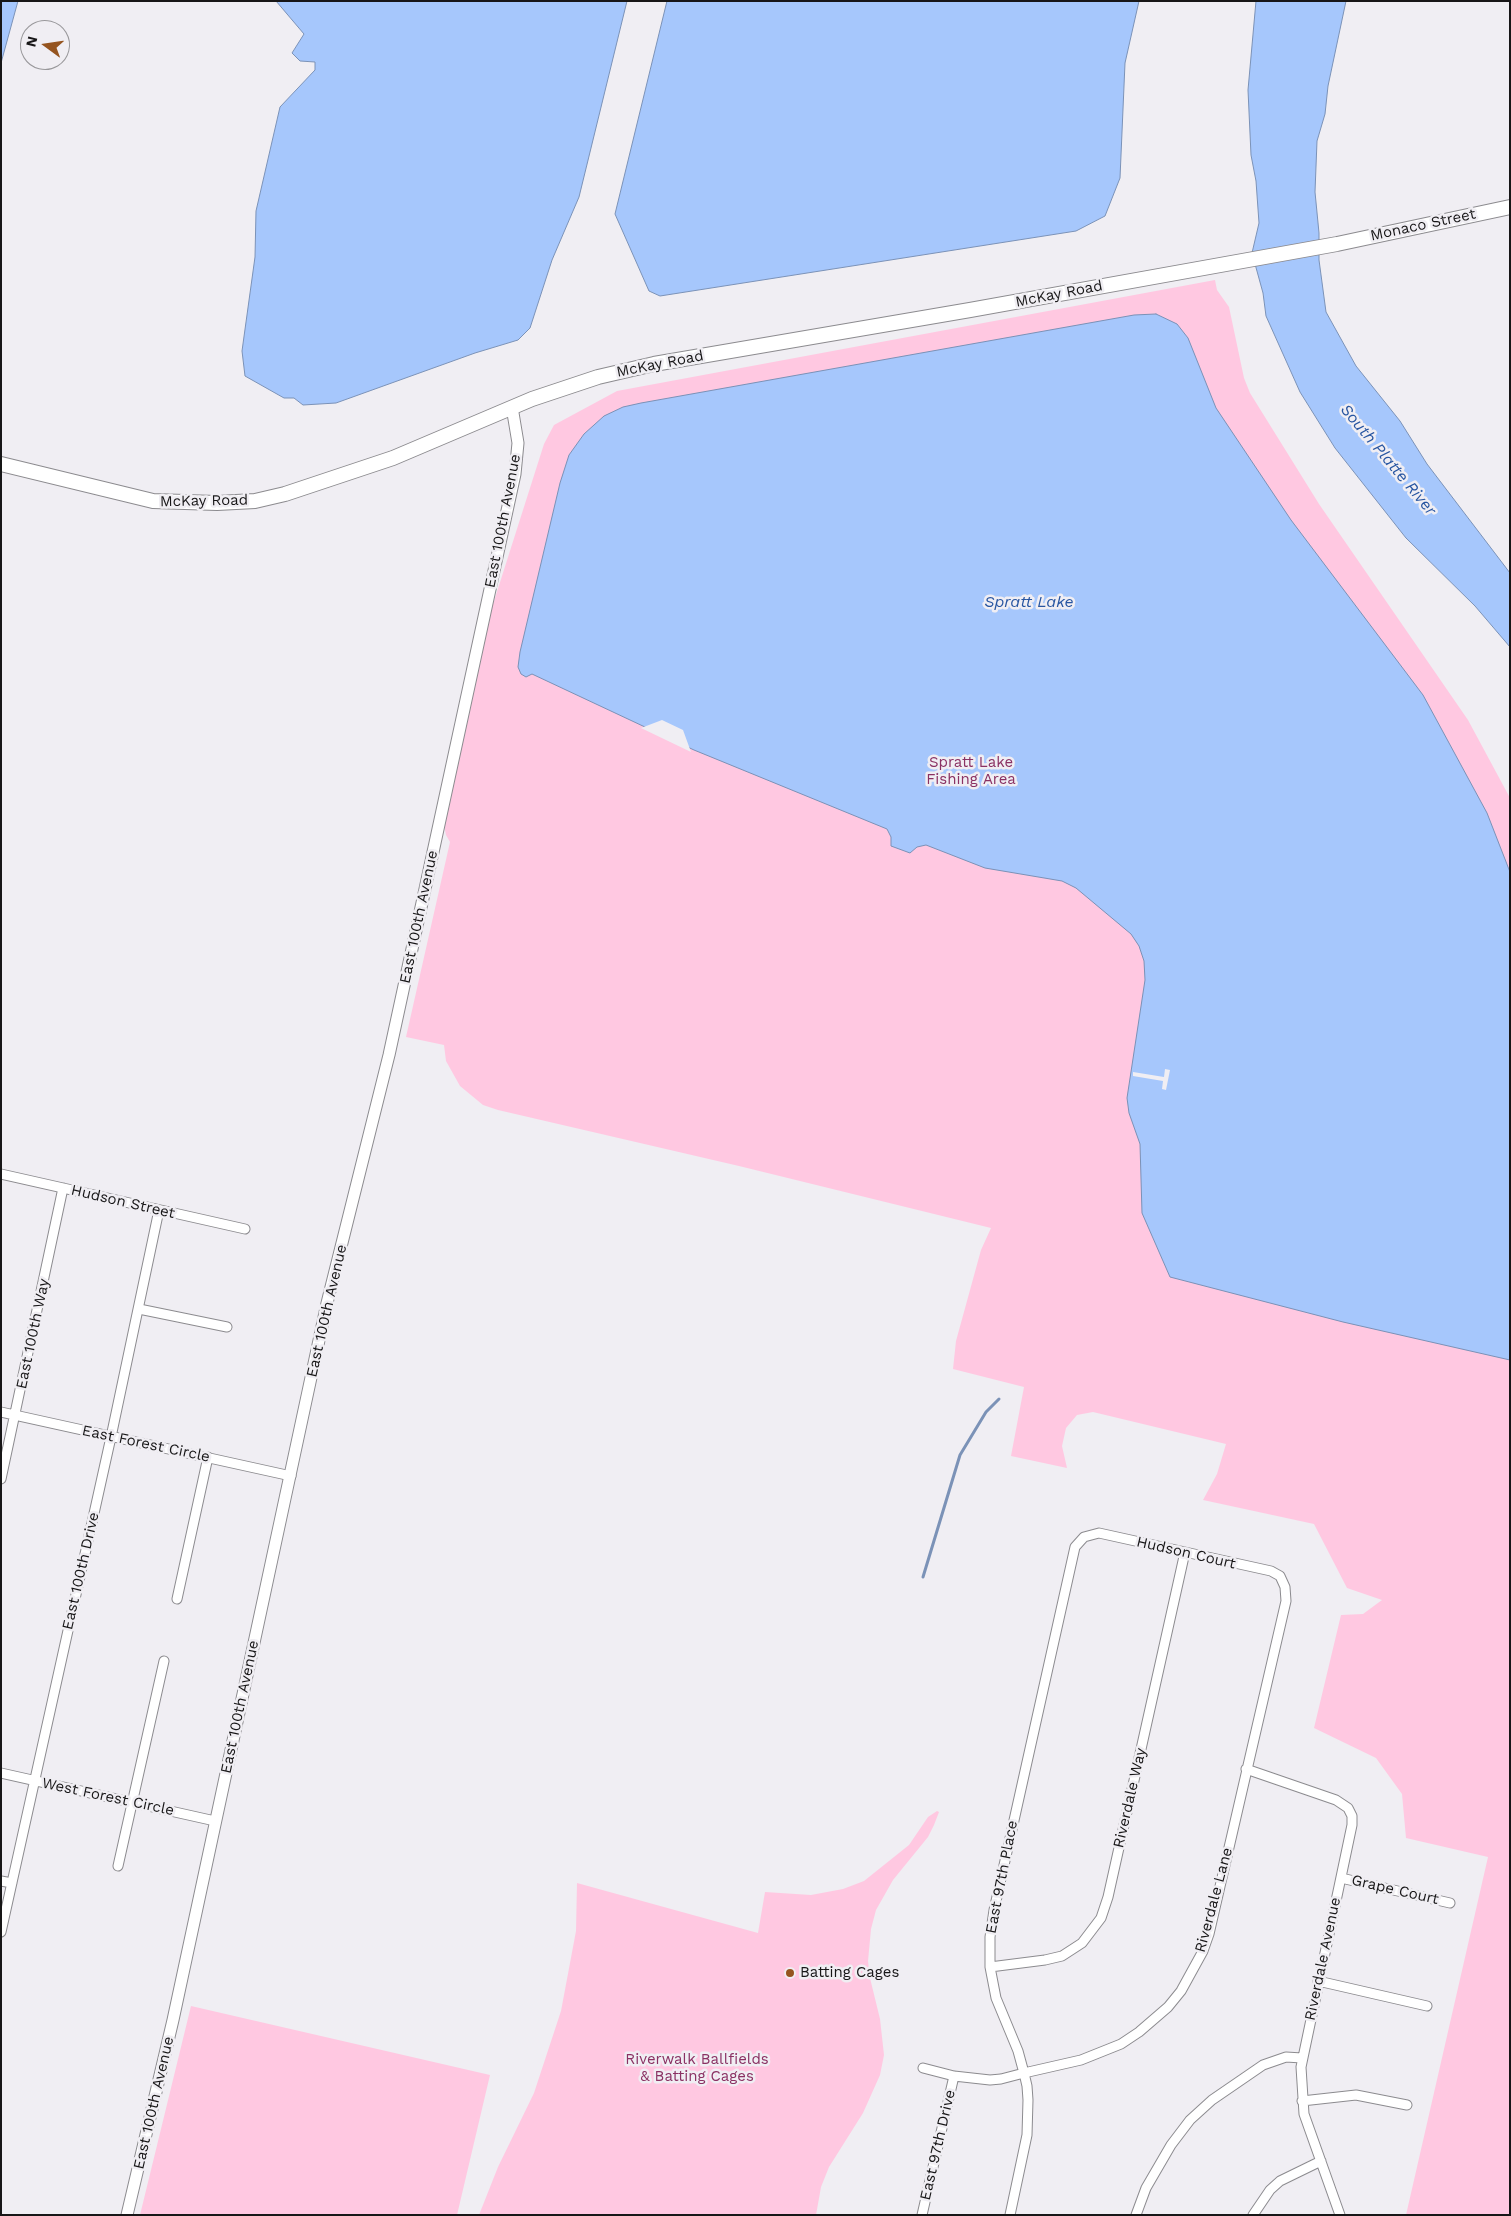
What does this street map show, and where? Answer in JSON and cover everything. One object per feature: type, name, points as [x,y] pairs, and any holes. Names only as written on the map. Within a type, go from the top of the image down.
[{"type":"main road","name":"Monaco Street","points":[[1337,244],[1510,207]]},
{"type":"main road","name":"McKay Road","points":[[1,464],[152,501],[217,504],[255,501],[285,494],[393,458],[512,408],[598,376],[654,364],[1337,244]]},
{"type":"street","name":"East 100th Avenue","points":[[127,2215],[173,2020],[327,1303],[389,1055],[513,483],[518,443],[512,408]]},
{"type":"street","name":"Hudson Street","points":[[1,1174],[246,1229]]},
{"type":"street","name":"East 100th Way","points":[[1,1479],[16,1416],[63,1188]]},
{"type":"street","name":"East 100th Drive","points":[[1,1932],[111,1437],[159,1210]]},
{"type":"street","points":[[139,1309],[227,1327]]},
{"type":"street","name":"East Forest Circle","points":[[1,1412],[291,1476]]},
{"type":"street","points":[[177,1599],[208,1458]]},
{"type":"street","name":"Hudson Court","points":[[1081,1540],[1094,1533],[1099,1533],[1185,1552],[1271,1572],[1280,1576],[1285,1587]]},
{"type":"street","name":"East 97th Place","points":[[1010,2215],[1027,2135],[1028,2100],[1018,2051],[996,1998],[990,1967],[990,1943],[994,1910],[1073,1553],[1081,1540]]},
{"type":"street","name":"Riverdale Way","points":[[990,1967],[1062,1956],[1082,1943],[1101,1918],[1108,1897],[1185,1552]]},
{"type":"street","name":"Riverdale Lane","points":[[924,2068],[954,2076],[990,2080],[1081,2060],[1121,2044],[1149,2025],[1181,1991],[1203,1951],[1209,1934],[1286,1601],[1285,1587]]},
{"type":"street","points":[[118,1866],[164,1661]]},
{"type":"street","name":"Riverdale Avenue","points":[[1246,1769],[1336,1800],[1348,1808],[1352,1825],[1302,2058],[1302,2101],[1307,2124],[1340,2215]]},
{"type":"street","name":"West Forest Circle","points":[[1,1773],[215,1821]]},
{"type":"street","name":"Grape Court","points":[[1341,1878],[1450,1903]]},
{"type":"street","points":[[1,1881],[12,1883]]},
{"type":"street","points":[[1318,1981],[1427,2006]]},
{"type":"street","points":[[1136,2215],[1146,2188],[1162,2158],[1198,2113],[1226,2088],[1263,2065],[1286,2057],[1302,2058]]},
{"type":"street","name":"East 97th Drive","points":[[922,2215],[954,2076]]},
{"type":"street","points":[[1302,2101],[1356,2094],[1407,2104]]},
{"type":"street","points":[[1253,2215],[1270,2190],[1280,2181],[1321,2161]]},
{"type":"green space","name":"Spratt Lake Fishing Area","points":[[1215,280],[1217,290],[1229,307],[1244,378],[1250,393],[1319,504],[1468,720],[1510,798],[1510,2215],[1406,2215],[1488,1857],[1406,1838],[1402,1794],[1376,1758],[1314,1728],[1341,1615],[1363,1614],[1382,1600],[1347,1588],[1314,1524],[1203,1500],[1217,1474],[1226,1444],[1093,1412],[1077,1415],[1066,1428],[1062,1446],[1067,1468],[1011,1456],[1024,1387],[953,1369],[956,1341],[981,1250],[991,1228],[739,1166],[498,1110],[483,1105],[460,1086],[446,1061],[444,1045],[406,1037],[450,842],[444,825],[488,620],[544,444],[554,425],[617,391]]},
{"type":"green space","name":"Riverwalk Ballfields & Batting Cages","points":[[937,1811],[939,1812],[928,1837],[893,1880],[876,1910],[871,1929],[868,1961],[880,2019],[884,2055],[880,2075],[863,2113],[829,2167],[821,2187],[816,2215],[479,2215],[498,2167],[534,2093],[561,2011],[576,1931],[577,1883],[758,1933],[765,1892],[811,1895],[843,1889],[864,1881],[909,1845],[928,1817]]},
{"type":"green space","points":[[191,2006],[490,2075],[457,2215],[140,2215]]},
{"type":"water","points":[[1,1],[18,1],[1,63]]},
{"type":"water","points":[[276,1],[627,1],[579,197],[552,260],[530,328],[518,340],[475,353],[336,403],[303,405],[294,398],[284,398],[245,376],[242,351],[255,257],[256,211],[280,107],[315,70],[315,62],[300,61],[292,53],[304,34]]},
{"type":"water","points":[[667,1],[1139,1],[1125,63],[1120,178],[1105,216],[1076,231],[660,296],[649,291],[615,214]]},
{"type":"water","name":"South Platte River","points":[[1256,1],[1346,1],[1328,86],[1325,114],[1317,141],[1315,192],[1319,233],[1319,260],[1326,312],[1356,366],[1400,421],[1427,464],[1510,573],[1510,647],[1475,606],[1406,538],[1335,448],[1300,392],[1266,316],[1263,293],[1252,253],[1259,223],[1256,181],[1251,155],[1248,90]]},
{"type":"water","name":"Spratt Lake","points":[[1156,314],[1177,324],[1188,338],[1216,408],[1291,520],[1423,695],[1487,813],[1510,872],[1510,1360],[1343,1322],[1170,1277],[1142,1213],[1140,1144],[1129,1113],[1127,1098],[1145,980],[1144,961],[1139,946],[1131,934],[1076,888],[1062,881],[985,868],[926,845],[917,847],[910,853],[891,846],[891,837],[887,829],[694,750],[532,674],[526,677],[521,674],[518,667],[560,483],[569,455],[584,434],[604,416],[623,407],[641,403],[1134,315]]},
{"type":"pier","points":[[662,720],[683,730],[691,752],[641,728]]},
{"type":"pier","points":[[1165,1069],[1170,1070],[1166,1090],[1162,1089],[1163,1081],[1133,1076],[1133,1072],[1164,1077]]},
{"type":"waterway","points":[[923,1577],[960,1455],[986,1412],[999,1399]]},
{"type":"place","name":"Batting Cages","points":[[790,1973]]}]
